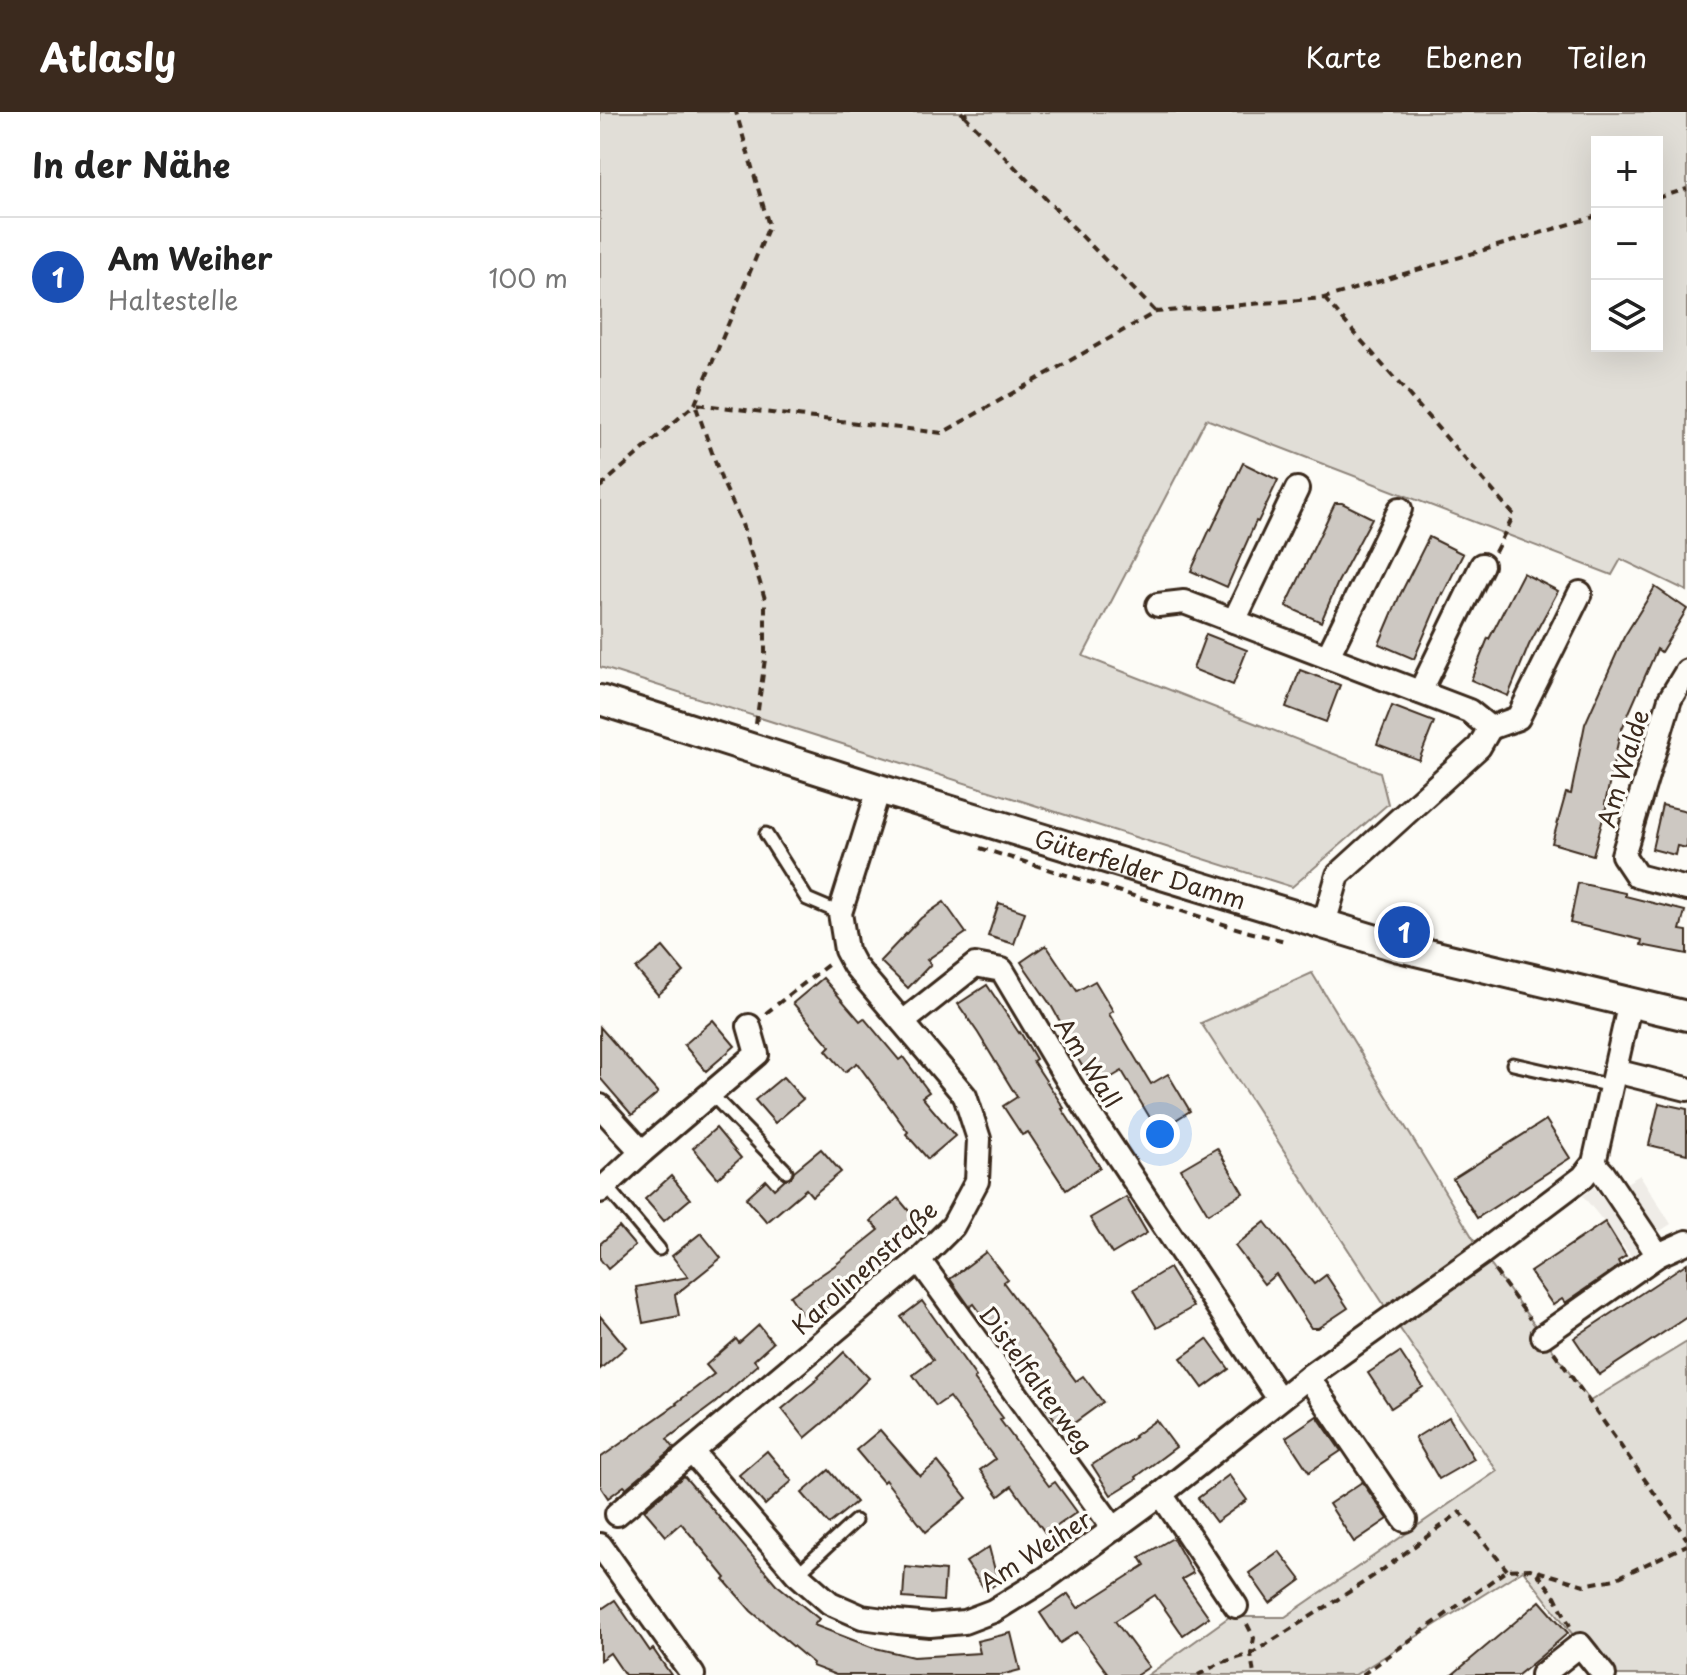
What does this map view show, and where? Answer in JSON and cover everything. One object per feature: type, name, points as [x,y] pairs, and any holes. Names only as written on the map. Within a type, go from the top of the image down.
[{"type":"street","points":[[1234,621],[1297,489]]},
{"type":"street","points":[[1328,656],[1400,509]]},
{"type":"street","points":[[1420,692],[1482,565]]},
{"type":"street","points":[[1324,924],[1338,875],[1479,747],[1490,728],[1518,718],[1580,593]]},
{"type":"street","points":[[1158,605],[1184,602],[1469,711],[1490,728]]},
{"type":"street","name":"Am Walde","points":[[1687,671],[1670,699],[1623,855],[1637,876],[1687,889]]},
{"type":"street","name":"Güterfelder Damm","points":[[600,700],[879,789],[1399,947],[1687,1016]]},
{"type":"street","name":"Karolinenstraße","points":[[617,1514],[919,1260],[953,1226],[977,1181],[979,1139],[965,1096],[854,965],[846,950],[840,913],[879,789]]},
{"type":"street","name":"Am Wall","points":[[903,1022],[975,965],[1002,970],[1070,1084],[1279,1399]]},
{"type":"street","points":[[1630,1002],[1594,1163],[1658,1255]]},
{"type":"street","points":[[603,1188],[757,1054],[749,1026]]},
{"type":"street","points":[[1613,1078],[1687,1089]]},
{"type":"street","points":[[600,1106],[642,1152]]},
{"type":"street","name":"Am Weiher","points":[[692,1452],[797,1574],[830,1603],[862,1617],[930,1625],[964,1622],[993,1611],[1019,1596],[1114,1529],[1308,1377],[1583,1177],[1594,1163]]},
{"type":"street","points":[[1543,1336],[1658,1255],[1687,1242]]},
{"type":"street","name":"Distelfalterweg","points":[[919,1260],[1114,1529]]},
{"type":"street","points":[[1308,1377],[1405,1520]]},
{"type":"street","points":[[1161,1494],[1236,1606]]},
{"type":"street","points":[[600,1545],[693,1675]]},
{"type":"street","points":[[1542,1675],[1580,1645],[1604,1675]]},
{"type":"lane","points":[[766,834],[807,899],[840,913]]},
{"type":"lane","points":[[1513,1064],[1613,1078]]},
{"type":"lane","points":[[711,1094],[786,1171]]},
{"type":"lane","points":[[603,1188],[659,1249]]},
{"type":"lane","points":[[797,1574],[855,1521]]},
{"type":"path","points":[[600,487],[695,404],[769,226],[736,112]]},
{"type":"path","points":[[964,113],[1156,312]]},
{"type":"path","points":[[1663,196],[1687,189]]},
{"type":"path","points":[[695,404],[942,433],[1156,312],[1324,298],[1591,218]]},
{"type":"path","points":[[1324,298],[1514,515],[1493,555],[1482,565]]},
{"type":"path","points":[[695,404],[722,481],[741,521],[765,599],[765,659],[752,748]]},
{"type":"path","points":[[749,1026],[846,950]]},
{"type":"path","points":[[1362,1675],[1507,1570],[1530,1569],[1584,1585],[1615,1579],[1687,1542],[1482,1253]]},
{"type":"path","points":[[1198,1675],[1220,1663],[1251,1654],[1381,1571],[1460,1512],[1507,1570]]},
{"type":"path","points":[[1536,1571],[1555,1596],[1580,1645]]},
{"type":"path","points":[[1236,1606],[1252,1630],[1254,1675]]},
{"type":"shaded area","points":[[600,112],[1687,112],[1687,591],[1621,559],[1612,575],[1206,419],[1083,656],[1380,772],[1388,804],[1292,887],[600,667]]},
{"type":"shaded area","points":[[1312,973],[1482,1253],[1590,1401],[1687,1342],[1687,1675],[1604,1675],[1523,1570],[1355,1675],[1148,1675],[1229,1617],[1285,1617],[1497,1471],[1392,1317],[1201,1023]]},
{"type":"shaded area","points":[[1640,1175],[1671,1224],[1654,1235],[1623,1185]]},
{"type":"shaded area","points":[[1594,1187],[1643,1248],[1632,1257],[1583,1196]]},
{"type":"building","points":[[1243,463],[1278,480],[1227,587],[1191,571]]},
{"type":"building","points":[[1335,503],[1342,503],[1372,518],[1321,622],[1286,606]]},
{"type":"building","points":[[1429,537],[1463,554],[1442,593],[1414,659],[1379,644]]},
{"type":"building","points":[[1523,573],[1558,591],[1529,645],[1508,696],[1471,680],[1488,638]]},
{"type":"building","points":[[1655,587],[1687,609],[1661,652],[1657,649],[1620,733],[1607,804],[1593,855],[1552,843],[1566,793],[1571,794],[1585,724],[1624,637]]},
{"type":"building","points":[[1206,634],[1247,650],[1233,685],[1193,669]]},
{"type":"building","points":[[1300,670],[1340,685],[1326,722],[1286,707]]},
{"type":"building","points":[[1392,706],[1434,722],[1419,760],[1377,744]]},
{"type":"building","points":[[1662,805],[1687,811],[1687,848],[1677,846],[1675,855],[1652,849]]},
{"type":"building","points":[[1578,883],[1685,911],[1680,930],[1687,931],[1687,954],[1641,945],[1642,940],[1570,923]]},
{"type":"building","points":[[944,902],[966,933],[927,960],[931,964],[908,988],[880,961],[921,918]]},
{"type":"building","points":[[999,903],[1025,912],[1014,944],[988,936]]},
{"type":"building","points":[[1046,945],[1077,991],[1095,981],[1113,1011],[1109,1014],[1151,1084],[1168,1074],[1190,1111],[1158,1131],[1122,1071],[1095,1087],[1052,1007],[1021,962]]},
{"type":"building","points":[[663,947],[684,972],[658,995],[636,969]]},
{"type":"building","points":[[823,978],[860,1021],[864,1018],[899,1060],[903,1057],[929,1092],[922,1097],[955,1136],[928,1159],[906,1134],[908,1132],[857,1063],[845,1072],[826,1050],[830,1046],[793,1003]]},
{"type":"building","points":[[987,985],[1020,1032],[1036,1059],[1033,1061],[1100,1167],[1066,1190],[1028,1132],[1022,1135],[1003,1106],[1017,1097],[958,1004]]},
{"type":"building","points":[[713,1020],[735,1046],[706,1071],[684,1045]]},
{"type":"building","points":[[600,1027],[658,1093],[632,1115],[600,1078]]},
{"type":"building","points":[[783,1077],[803,1099],[775,1123],[755,1100]]},
{"type":"building","points":[[1659,1103],[1687,1109],[1687,1154],[1649,1145]]},
{"type":"building","points":[[1546,1120],[1570,1158],[1477,1218],[1453,1179]]},
{"type":"building","points":[[716,1128],[741,1158],[718,1178],[693,1148]]},
{"type":"building","points":[[1217,1148],[1243,1193],[1208,1214],[1181,1169]]},
{"type":"building","points":[[821,1149],[841,1172],[812,1196],[806,1189],[767,1222],[746,1198],[766,1180],[774,1189],[785,1179],[791,1178],[794,1171]]},
{"type":"building","points":[[671,1176],[690,1199],[664,1221],[645,1199]]},
{"type":"building","points":[[1126,1197],[1147,1233],[1112,1254],[1090,1218]]},
{"type":"building","points":[[898,1198],[919,1223],[874,1262],[877,1266],[807,1321],[790,1296],[879,1230],[871,1221]]},
{"type":"building","points":[[1265,1222],[1314,1284],[1326,1275],[1348,1308],[1318,1328],[1311,1328],[1276,1274],[1264,1284],[1235,1246]]},
{"type":"building","points":[[1605,1222],[1626,1256],[1618,1261],[1620,1265],[1565,1303],[1562,1299],[1553,1305],[1530,1272]]},
{"type":"building","points":[[619,1227],[635,1246],[608,1269],[600,1259],[600,1244]]},
{"type":"building","points":[[701,1233],[721,1258],[675,1295],[679,1316],[643,1323],[636,1287],[688,1277],[672,1256]]},
{"type":"building","points":[[986,1252],[1007,1279],[1003,1282],[1076,1381],[1083,1376],[1103,1402],[1063,1431],[1044,1404],[1048,1402],[1007,1345],[974,1304],[970,1307],[950,1279]]},
{"type":"building","points":[[1687,1263],[1687,1317],[1599,1375],[1574,1338]]},
{"type":"building","points":[[1169,1268],[1193,1307],[1157,1328],[1134,1289]]},
{"type":"building","points":[[922,1301],[1003,1418],[1000,1420],[1049,1486],[1055,1482],[1077,1512],[1046,1534],[1012,1486],[999,1496],[980,1470],[995,1459],[949,1397],[936,1406],[913,1375],[933,1360],[901,1317]]},
{"type":"building","points":[[600,1316],[626,1347],[600,1369]]},
{"type":"building","points":[[759,1325],[773,1343],[754,1360],[758,1365],[667,1439],[674,1448],[626,1488],[624,1486],[608,1498],[600,1486],[600,1458],[714,1374],[706,1365],[736,1339],[739,1343]]},
{"type":"building","points":[[1207,1339],[1229,1369],[1203,1388],[1181,1358]]},
{"type":"building","points":[[844,1352],[869,1378],[805,1438],[782,1409]]},
{"type":"building","points":[[1400,1352],[1423,1387],[1391,1408],[1368,1373]]},
{"type":"building","points":[[1317,1416],[1341,1451],[1309,1472],[1286,1437]]},
{"type":"building","points":[[1449,1417],[1474,1459],[1439,1479],[1415,1438]]},
{"type":"building","points":[[1156,1420],[1176,1447],[1137,1479],[1111,1495],[1092,1465]]},
{"type":"building","points":[[880,1430],[920,1476],[938,1462],[967,1498],[926,1532],[885,1480],[883,1482],[856,1450]]},
{"type":"building","points":[[767,1451],[792,1481],[765,1505],[739,1475]]},
{"type":"building","points":[[829,1470],[856,1502],[829,1524],[802,1493]]},
{"type":"building","points":[[1229,1475],[1247,1500],[1216,1522],[1198,1498]]},
{"type":"building","points":[[684,1476],[776,1584],[819,1619],[814,1625],[871,1647],[913,1657],[980,1653],[977,1641],[1011,1633],[1020,1670],[1001,1675],[836,1675],[812,1666],[813,1663],[751,1611],[681,1523],[666,1536],[644,1510]]},
{"type":"building","points":[[1362,1482],[1388,1519],[1354,1542],[1329,1504]]},
{"type":"building","points":[[1173,1538],[1193,1573],[1182,1579],[1209,1617],[1183,1635],[1155,1595],[1115,1621],[1149,1667],[1137,1675],[1109,1675],[1077,1632],[1060,1643],[1040,1613],[1068,1594],[1078,1608],[1145,1565],[1140,1557]]},
{"type":"building","points":[[989,1547],[998,1582],[986,1591],[966,1562]]},
{"type":"building","points":[[1279,1551],[1301,1580],[1270,1603],[1249,1573]]},
{"type":"building","points":[[905,1567],[945,1571],[943,1601],[903,1598]]},
{"type":"building","points":[[615,1600],[650,1651],[653,1649],[671,1675],[625,1675],[610,1653],[600,1660],[600,1610]]},
{"type":"building","points":[[1540,1601],[1568,1633],[1539,1658],[1518,1675],[1452,1675]]},
{"type":"place","name":"Am Weiher","points":[[1404,932]]}]
